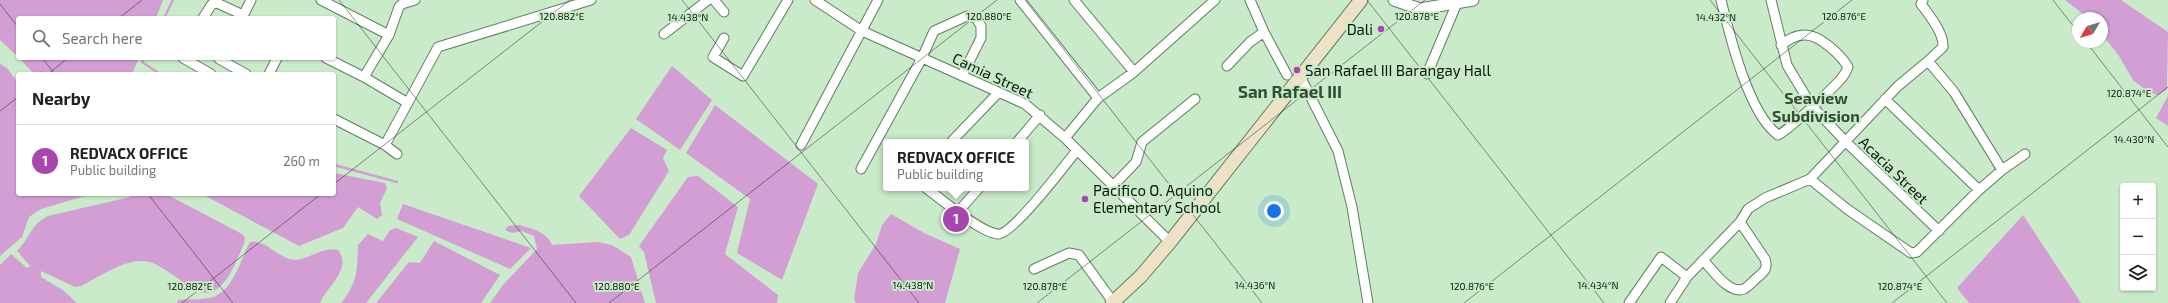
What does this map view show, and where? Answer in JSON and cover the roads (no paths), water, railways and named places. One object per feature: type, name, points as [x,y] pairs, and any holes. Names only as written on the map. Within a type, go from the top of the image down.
[{"type":"main road","points":[[1113,302],[1141,276],[1170,242],[1361,0]]},
{"type":"street","points":[[243,16],[251,0]]},
{"type":"street","points":[[321,0],[389,35]]},
{"type":"street","points":[[364,77],[389,35],[399,7],[402,4],[415,0]]},
{"type":"street","points":[[385,145],[438,47],[591,0]]},
{"type":"street","points":[[664,34],[708,0]]},
{"type":"street","points":[[714,0],[724,12]]},
{"type":"street","points":[[724,38],[713,57],[743,76],[788,0]]},
{"type":"street","name":"Camia Street","points":[[815,0],[862,31],[1025,104],[1040,115],[1065,138],[1170,242]]},
{"type":"street","points":[[801,145],[878,0]]},
{"type":"street","points":[[1020,0],[1098,98]]},
{"type":"street","points":[[1074,0],[1134,72]]},
{"type":"street","points":[[1065,138],[1098,98],[1134,72],[1215,0]]},
{"type":"street","points":[[1250,0],[1264,32],[1287,75]]},
{"type":"street","points":[[1394,0],[1420,9],[1457,4],[1473,0]]},
{"type":"street","points":[[1721,0],[1739,64],[1753,102],[1773,132],[1778,135],[1782,135],[1811,106],[1841,80],[1848,67],[1845,61],[1819,39],[1805,34],[1792,37],[1781,45]]},
{"type":"street","name":"Acacia Street","points":[[1771,0],[1787,65],[1811,106],[1845,141],[1939,231]]},
{"type":"street","points":[[1670,303],[1687,277],[1740,222],[1748,209],[1755,203],[1810,179],[1898,86],[1943,47],[1943,42],[1933,21],[1921,4],[1923,0]]},
{"type":"street","points":[[204,16],[212,4],[217,3],[241,16]]},
{"type":"street","points":[[1427,74],[1457,4]]},
{"type":"street","points":[[861,169],[922,58],[934,32],[967,16],[976,18],[981,26],[981,38],[962,76]]},
{"type":"street","points":[[1227,66],[1250,42],[1264,32]]},
{"type":"street","points":[[186,60],[208,72]]},
{"type":"street","points":[[212,72],[218,60]]},
{"type":"street","points":[[222,60],[243,72]]},
{"type":"street","points":[[270,72],[276,60]]},
{"type":"street","points":[[330,60],[364,77],[408,103]]},
{"type":"street","points":[[1928,60],[1954,92],[2002,170]]},
{"type":"street","points":[[1295,83],[1338,151],[1352,207],[1368,303]]},
{"type":"street","points":[[954,139],[998,93]]},
{"type":"street","points":[[1113,186],[1136,162],[1142,142],[1195,99]]},
{"type":"street","points":[[1885,99],[1979,190]]},
{"type":"street","points":[[1020,139],[1040,115]]},
{"type":"street","points":[[336,120],[385,145],[397,154]]},
{"type":"street","points":[[930,191],[958,212],[986,230],[998,234],[1004,233],[1011,229],[1077,150]]},
{"type":"street","points":[[1810,179],[1847,209],[1911,253],[1917,252],[1979,190],[2002,170],[2025,154]]},
{"type":"street","points":[[958,212],[976,191]]},
{"type":"street","points":[[1703,260],[1727,285],[1736,290],[1744,289],[1765,272],[1767,266],[1765,259],[1740,222]]},
{"type":"street","points":[[1034,269],[1069,252],[1079,255],[1113,302]]},
{"type":"street","points":[[1629,303],[1661,257],[1687,277]]},
{"type":"waterway","points":[[165,16],[173,0]]},
{"type":"waterway","points":[[143,60],[142,62],[157,72]]},
{"type":"waterway","points":[[336,166],[397,182]]},
{"type":"place","name":"Dali","points":[[1381,29]]},
{"type":"place","name":"San Rafael III Barangay Hall","points":[[1297,70]]},
{"type":"place","name":"Pacifico O. Aquino Elementary School","points":[[1085,199]]},
{"type":"place","name":"REDVACX OFFICE","points":[[956,219]]},
{"type":"district","name":"San Rafael III","points":[[1290,91]]},
{"type":"district","name":"Seaview Subdivision","points":[[1816,106]]}]
